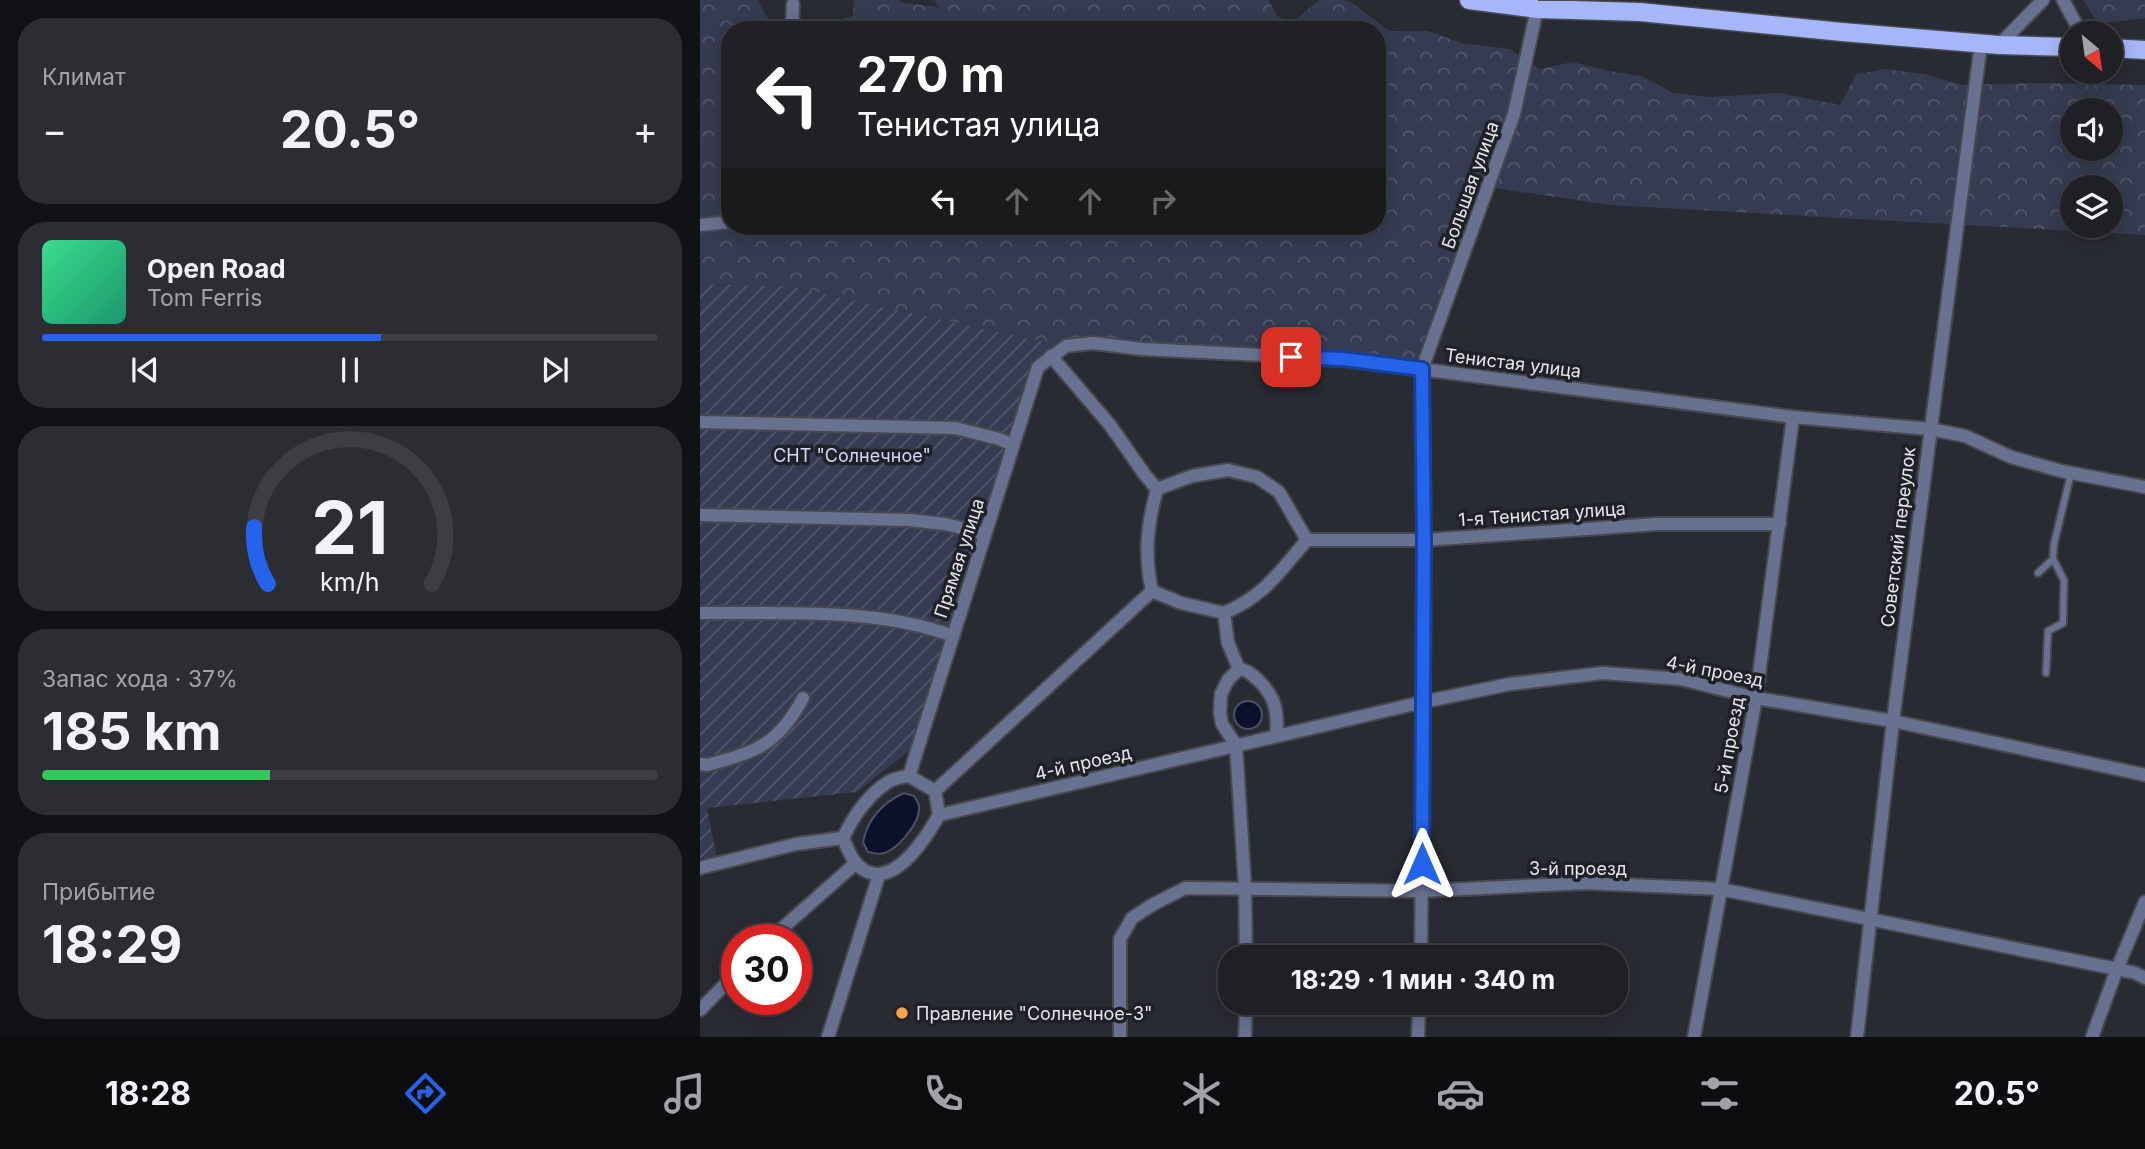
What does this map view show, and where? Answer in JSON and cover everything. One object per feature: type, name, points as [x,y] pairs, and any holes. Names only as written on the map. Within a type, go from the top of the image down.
[{"type":"main road","points":[[1469,0],[1537,9],[1640,12],[1828,31],[1990,44],[2060,47]]},
{"type":"main road","points":[[2123,49],[2145,50]]},
{"type":"street","points":[[1990,44],[2043,0]]},
{"type":"street","points":[[2063,0],[2074,21]]},
{"type":"street","points":[[793,21],[794,1]]},
{"type":"street","name":"Большая улица","points":[[1422,369],[1514,114],[1537,9]]},
{"type":"street","name":"Советский переулок","points":[[1857,1037],[1930,429],[1990,44]]},
{"type":"street","points":[[700,225],[721,223]]},
{"type":"street","name":"Тенистая улица","points":[[1051,356],[1066,346],[1093,343],[1142,349],[1343,359],[1793,417],[1930,429],[1965,436],[2011,457],[2071,473],[2145,487]]},
{"type":"street","points":[[1051,356],[1110,425],[1157,489]]},
{"type":"street","name":"Прямая улица","points":[[909,776],[1038,367],[1051,356]]},
{"type":"street","points":[[1420,945],[1424,540],[1422,369]]},
{"type":"street","name":"5-й проезд","points":[[1694,1037],[1756,698],[1793,417]]},
{"type":"street","points":[[700,422],[955,428],[1013,445]]},
{"type":"street","points":[[1152,591],[1181,603],[1224,614],[1257,596],[1275,579],[1307,540],[1279,492],[1257,477],[1228,470],[1192,476],[1157,489]]},
{"type":"street","points":[[1152,591],[1146,548],[1149,518],[1157,489]]},
{"type":"street","points":[[700,516],[909,520],[945,524],[985,534]]},
{"type":"street","name":"1-я Тенистая улица","points":[[1307,540],[1424,540],[1658,524],[1780,524]]},
{"type":"street","points":[[935,791],[1152,591]]},
{"type":"street","points":[[700,612],[882,618],[953,636]]},
{"type":"street","points":[[1224,614],[1228,643],[1239,669]]},
{"type":"street","points":[[1236,745],[1276,736],[1277,711],[1273,698],[1264,686],[1247,670],[1239,669],[1227,680],[1221,694],[1220,713],[1222,723],[1236,745],[1246,945]]},
{"type":"street","name":"4-й проезд","points":[[1276,736],[1510,684],[1603,673],[1681,679],[1756,698],[1893,721],[2145,775]]},
{"type":"street","points":[[700,764],[707,765],[748,754],[771,740],[794,714],[803,698]]},
{"type":"street","name":"4-й проезд","points":[[939,815],[1236,745]]},
{"type":"street","points":[[843,838],[872,796],[890,780],[909,776],[935,791]]},
{"type":"street","points":[[843,838],[856,863],[866,872],[879,875],[900,865],[916,849],[939,815],[935,791]]},
{"type":"street","points":[[700,868],[796,844],[843,838]]},
{"type":"street","points":[[787,924],[856,863]]},
{"type":"street","points":[[828,1037],[879,875]]},
{"type":"street","name":"3-й проезд","points":[[1119,1037],[1120,939],[1132,918],[1185,888],[1422,891],[1585,883],[1720,889],[2117,969],[2145,978]]},
{"type":"street","points":[[2092,1037],[2145,902]]},
{"type":"street","points":[[700,1010],[721,988]]},
{"type":"street","points":[[1245,1037],[1246,1015]]},
{"type":"street","points":[[1418,1037],[1419,1015]]},
{"type":"lane","points":[[2046,673],[2048,631],[2063,623],[2064,580],[2053,559],[2071,473]]},
{"type":"lane","points":[[2038,573],[2053,559]]},
{"type":"green space","points":[[700,0],[757,0],[770,21],[721,21],[721,235],[1386,235],[1386,29],[1389,31],[1428,31],[1461,43],[1510,49],[1539,69],[1573,62],[1642,76],[1673,93],[1710,97],[1780,93],[1840,105],[1856,74],[1886,69],[1924,74],[1963,85],[2145,85],[2145,235],[2123,234],[2123,175],[2060,175],[2060,230],[1609,205],[1488,187],[1425,359],[1411,368],[1093,343],[1054,344],[788,286],[700,284]]},
{"type":"green space","points":[[854,0],[899,0],[903,3],[938,7],[935,0],[1268,0],[1277,16],[1288,21],[835,21],[853,16]]},
{"type":"green space","points":[[1319,0],[1344,0],[1354,4],[1376,21],[1294,21]]},
{"type":"green space","points":[[2084,0],[2145,0],[2145,18],[2095,21]]},
{"type":"green space","name":"СНТ \"Солнечное\"","points":[[700,284],[788,286],[1054,344],[1038,367],[920,742],[857,792],[707,808],[718,864],[700,868]]},
{"type":"shaded area","points":[[1248,701],[1258,705],[1262,715],[1258,725],[1248,729],[1238,725],[1234,715],[1238,705]]},
{"type":"shaded area","points":[[904,793],[914,796],[919,806],[916,821],[906,836],[893,848],[879,854],[868,852],[863,842],[872,819],[889,802]]},
{"type":"place","name":"Правление \"Солнечное-3\"","points":[[902,1013]]},
{"type":"route","points":[[1291,357],[1343,359],[1422,369],[1422,864]]}]
